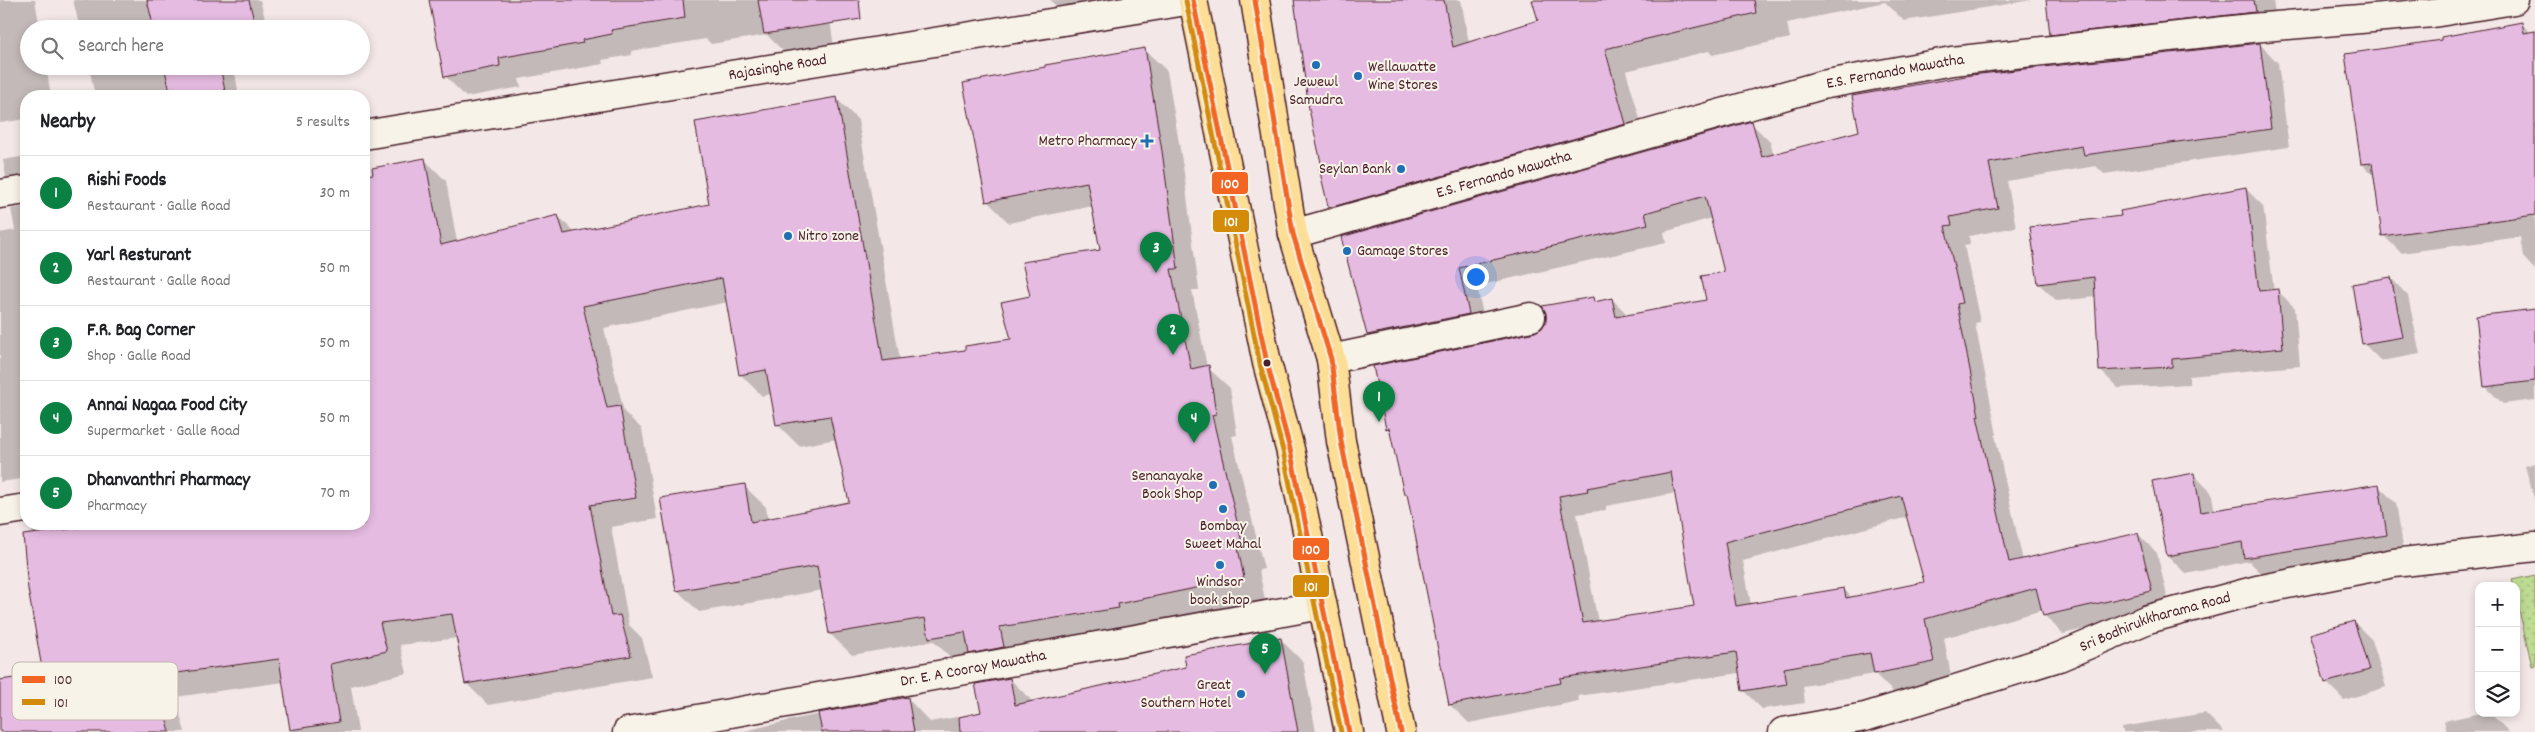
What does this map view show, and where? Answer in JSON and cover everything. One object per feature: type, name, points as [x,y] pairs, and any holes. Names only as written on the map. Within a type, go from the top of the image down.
[{"type":"highway","points":[[1193,0],[1268,363],[1290,449],[1349,732]]},
{"type":"highway","points":[[1255,0],[1293,234],[1331,359],[1341,440],[1401,732]]},
{"type":"street","name":"Rajasinghe Road","points":[[370,134],[1193,0]]},
{"type":"street","name":"E.S. Fernando Mawatha","points":[[1293,234],[1822,85],[1962,60],[2232,30],[2433,13],[2514,0]]},
{"type":"street","points":[[0,194],[20,191]]},
{"type":"street","points":[[1331,359],[1531,317]]},
{"type":"street","points":[[0,512],[20,509]]},
{"type":"street","name":"Sri Bodhirukkharama Road","points":[[1784,732],[1865,718],[2059,657],[2148,619],[2258,590],[2394,563],[2535,547]]},
{"type":"street","name":"Dr. E. A Cooray Mawatha","points":[[627,732],[1321,605]]},
{"type":"green space","points":[[2535,575],[2535,665],[2532,666],[2520,614],[2520,582],[2513,582],[2512,580]]},
{"type":"building","points":[[147,0],[249,0],[254,20],[152,20]]},
{"type":"building","points":[[429,0],[683,0],[685,18],[611,30],[612,34],[582,40],[583,43],[499,58],[500,66],[444,77]]},
{"type":"building","points":[[758,0],[859,0],[861,19],[764,34]]},
{"type":"building","points":[[1294,0],[1444,0],[1453,47],[1538,20],[1532,0],[1754,0],[1756,13],[1605,49],[1626,124],[1332,207],[1328,206],[1319,168],[1322,167],[1309,109]]},
{"type":"building","points":[[2046,0],[2254,0],[2256,12],[2050,35]]},
{"type":"building","points":[[2522,22],[2524,33],[2535,31],[2535,215],[2382,236],[2372,163],[2361,164],[2345,54],[2441,40],[2441,37]]},
{"type":"building","points":[[2260,43],[2271,129],[2084,155],[2082,146],[1989,163],[1998,208],[1950,217],[1952,225],[1945,226],[1962,303],[1957,304],[1979,416],[1977,416],[2009,562],[2138,533],[2152,591],[2043,616],[2036,588],[1925,619],[1934,662],[1874,674],[1870,653],[1784,668],[1787,684],[1742,691],[1736,652],[1560,678],[1561,683],[1449,705],[1407,494],[1404,494],[1389,428],[1386,429],[1373,366],[1535,332],[1542,328],[1546,321],[1546,313],[1542,306],[1593,297],[1594,302],[1612,298],[1616,317],[1706,300],[1701,276],[1724,272],[1705,196],[1645,213],[1648,224],[1459,268],[1469,314],[1367,335],[1341,237],[1752,121],[1762,157],[1859,131],[1852,96],[1971,75]],"holes":[[[1671,472],[1694,606],[1583,623],[1559,496],[1588,491],[1587,488]],[[1901,496],[1924,582],[1846,598],[1844,588],[1736,606],[1725,542]]]},
{"type":"building","points":[[1145,48],[1162,151],[1178,269],[1171,269],[1191,369],[1209,365],[1216,414],[1212,415],[1243,547],[1238,548],[1244,578],[1118,604],[1119,608],[1000,627],[1004,647],[969,654],[965,632],[929,638],[925,618],[829,634],[817,566],[676,591],[660,498],[745,484],[751,522],[849,502],[830,416],[776,425],[766,370],[739,375],[722,278],[583,306],[607,408],[620,406],[636,498],[590,505],[611,616],[620,615],[631,656],[465,684],[452,614],[380,623],[387,651],[330,664],[339,722],[290,730],[279,659],[178,673],[178,662],[41,662],[28,589],[23,535],[62,530],[370,530],[370,174],[373,174],[372,168],[425,158],[441,245],[558,215],[564,234],[709,204],[695,122],[837,97],[883,361],[965,350],[965,346],[1011,339],[1001,302],[1030,296],[1022,262],[1100,250],[1087,182],[986,202],[963,83],[1045,67],[1045,65]]},
{"type":"building","points":[[166,75],[222,75],[225,90],[170,90]]},
{"type":"building","points":[[2246,187],[2259,291],[2278,289],[2283,348],[2172,359],[2172,367],[2099,371],[2094,277],[2038,284],[2030,227],[2121,216],[2120,211]]},
{"type":"building","points":[[2391,277],[2403,337],[2362,344],[2352,284]]},
{"type":"building","points":[[2535,309],[2535,381],[2484,387],[2476,316]]},
{"type":"building","points":[[2194,473],[2201,512],[2379,484],[2387,535],[2244,558],[2242,542],[2167,556],[2152,481]]},
{"type":"building","points":[[2354,621],[2369,670],[2325,683],[2310,634]]},
{"type":"building","points":[[1281,638],[1298,732],[960,732],[959,717],[981,712],[975,684],[1010,678],[1015,705],[1186,667],[1184,655]]},
{"type":"building","points":[[12,678],[12,720],[167,720],[170,732],[0,732],[0,680]]},
{"type":"building","points":[[908,697],[914,732],[822,732],[818,713]]},
{"type":"transit line","name":"100","points":[[1193,0],[1267,363],[1290,449],[1349,732]]},
{"type":"transit line","name":"100","points":[[1255,0],[1293,234],[1331,359],[1341,441],[1401,732]]},
{"type":"transit line","name":"101","points":[[1186,1],[1260,364],[1283,451],[1341,732]]},
{"type":"place","name":"Jewewl Samudra","points":[[1316,65]]},
{"type":"place","name":"Wellawatte Wine Stores","points":[[1358,76]]},
{"type":"place","name":"Metro Pharmacy","points":[[1147,141]]},
{"type":"place","name":"Seylan Bank","points":[[1401,169]]},
{"type":"place","name":"Nitro zone","points":[[788,236]]},
{"type":"place","name":"Gamage Stores","points":[[1347,251]]},
{"type":"place","name":"F.R. Bag Corner","points":[[1156,273]]},
{"type":"place","name":"Yarl Resturant","points":[[1173,355]]},
{"type":"place","name":"Rishi Foods","points":[[1379,422]]},
{"type":"place","name":"Annai Nagaa Food City","points":[[1194,443]]},
{"type":"place","name":"Senanayake Book Shop","points":[[1213,485]]},
{"type":"place","name":"Bombay Sweet Mahal","points":[[1223,509]]},
{"type":"place","name":"Windsor book shop","points":[[1220,565]]},
{"type":"place","name":"Dhanvanthri Pharmacy","points":[[1265,674]]},
{"type":"place","name":"Great Southern Hotel","points":[[1241,694]]}]
